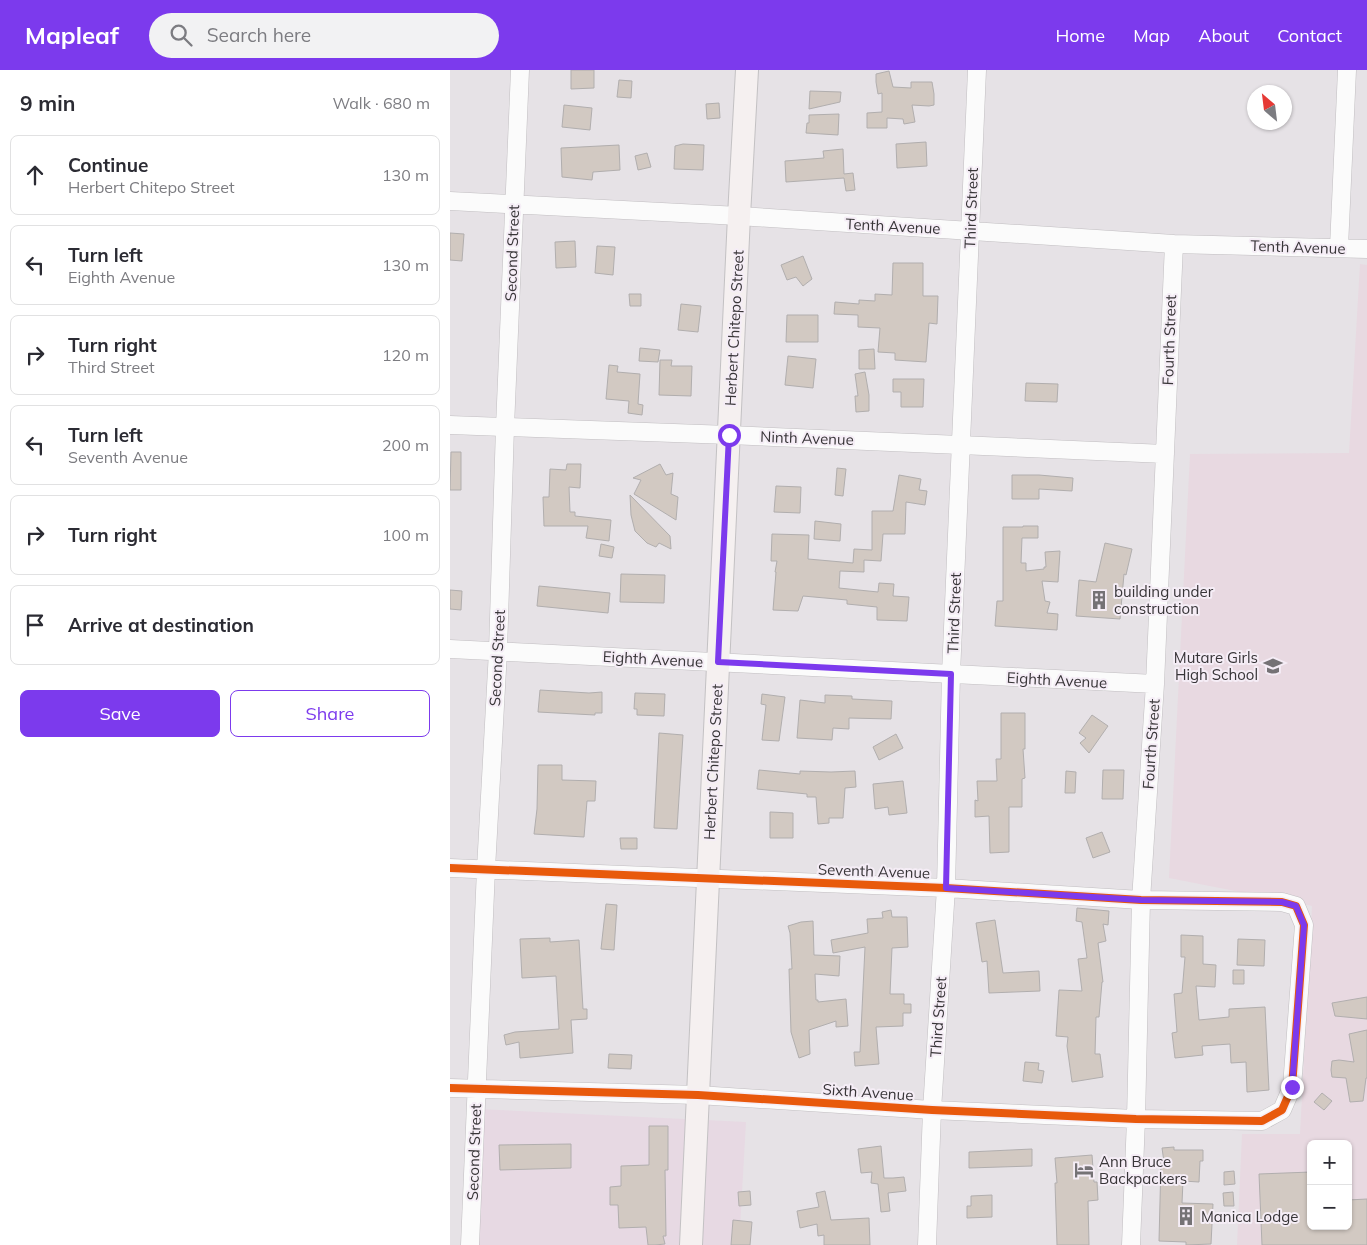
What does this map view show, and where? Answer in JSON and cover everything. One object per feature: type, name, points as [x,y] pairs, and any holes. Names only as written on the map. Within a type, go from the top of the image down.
[{"type":"main road","name":"Herbert Chitepo Street","points":[[691,1245],[747,70]]},
{"type":"street","name":"Second Street","points":[[470,1245],[486,869],[498,651],[520,70]]},
{"type":"street","name":"Third Street","points":[[927,1245],[932,1110],[946,888],[951,674],[976,70]]},
{"type":"street","points":[[1339,247],[1347,70]]},
{"type":"street","name":"Tenth Avenue","points":[[450,201],[739,216],[1174,244],[1367,249]]},
{"type":"street","name":"Fourth Street","points":[[1131,1245],[1141,900],[1155,684],[1174,244]]},
{"type":"street","name":"Ninth Avenue","points":[[450,425],[1165,454]]},
{"type":"street","name":"Eighth Avenue","points":[[450,649],[1155,684]]},
{"type":"street","name":"Seventh Avenue","points":[[450,868],[946,888],[1141,900],[1282,902],[1296,906],[1304,925],[1292,1087],[1282,1110]]},
{"type":"street","name":"Sixth Avenue","points":[[450,1088],[698,1095],[932,1110],[1136,1119],[1262,1121],[1282,1110]]},
{"type":"shaded area","name":"Mutare Girls High School","points":[[1360,264],[1367,265],[1367,1245],[1237,1245],[1242,1134],[1300,1134],[1312,906],[1169,878],[1190,454],[1349,453]]},
{"type":"shaded area","points":[[477,1109],[746,1122],[739,1245],[471,1245]]},
{"type":"building","points":[[571,70],[594,70],[594,88],[571,89]]},
{"type":"building","points":[[889,71],[893,87],[911,88],[911,82],[932,82],[934,105],[912,105],[915,122],[904,124],[903,119],[887,118],[887,128],[867,128],[867,113],[882,112],[882,93],[878,94],[876,74]]},
{"type":"building","points":[[619,80],[632,81],[631,98],[617,97]]},
{"type":"building","points":[[810,91],[841,92],[840,102],[809,109]]},
{"type":"building","points":[[719,103],[720,118],[707,119],[706,104]]},
{"type":"building","points":[[564,105],[592,108],[590,130],[562,127]]},
{"type":"building","points":[[839,114],[838,135],[806,133],[809,115]]},
{"type":"building","points":[[926,142],[927,166],[897,168],[896,144]]},
{"type":"building","points":[[683,144],[704,145],[703,170],[674,169],[675,146]]},
{"type":"building","points":[[619,145],[620,170],[593,172],[592,180],[562,177],[561,148]]},
{"type":"building","points":[[843,149],[844,174],[853,173],[855,190],[846,191],[844,178],[786,182],[785,161],[824,158],[823,151]]},
{"type":"building","points":[[647,153],[651,167],[638,170],[635,156]]},
{"type":"building","points":[[450,233],[464,234],[462,261],[450,260]]},
{"type":"building","points":[[575,241],[576,267],[556,268],[555,242]]},
{"type":"building","points":[[597,246],[615,247],[613,275],[595,273]]},
{"type":"building","points":[[803,256],[812,279],[803,286],[796,277],[787,280],[781,265]]},
{"type":"building","points":[[893,263],[923,263],[923,296],[938,296],[937,324],[929,323],[926,362],[895,360],[895,353],[878,352],[880,328],[858,327],[858,315],[834,314],[835,302],[859,304],[859,300],[875,301],[875,294],[892,295]]},
{"type":"building","points":[[629,294],[641,294],[641,306],[630,306]]},
{"type":"building","points":[[681,304],[701,306],[698,332],[678,330]]},
{"type":"building","points":[[787,315],[818,315],[818,342],[786,342]]},
{"type":"building","points":[[640,348],[660,350],[658,362],[639,361]]},
{"type":"building","points":[[874,349],[875,369],[859,369],[859,350]]},
{"type":"building","points":[[788,356],[816,359],[813,388],[785,385]]},
{"type":"building","points":[[660,360],[672,360],[671,366],[692,366],[691,396],[659,395]]},
{"type":"building","points":[[609,365],[618,366],[617,372],[640,374],[638,404],[643,405],[642,415],[628,413],[629,401],[606,399]]},
{"type":"building","points":[[865,372],[869,395],[869,411],[856,412],[855,396],[858,396],[855,374]]},
{"type":"building","points":[[893,379],[924,379],[923,407],[901,407],[901,392],[893,392]]},
{"type":"building","points":[[1026,383],[1058,384],[1057,402],[1025,401]]},
{"type":"building","points":[[451,452],[461,452],[461,490],[450,490]]},
{"type":"building","points":[[567,464],[581,464],[580,488],[569,487],[570,512],[575,512],[575,516],[611,520],[609,541],[586,538],[588,526],[544,526],[543,497],[549,497],[550,469],[566,470]]},
{"type":"building","points":[[660,464],[666,475],[673,473],[671,494],[678,497],[676,520],[634,494],[641,480],[633,478]]},
{"type":"building","points":[[837,468],[846,469],[843,496],[835,495]]},
{"type":"building","points":[[899,475],[921,479],[919,490],[927,491],[925,505],[906,502],[905,534],[883,534],[881,561],[864,560],[864,572],[840,571],[839,588],[878,592],[879,583],[894,584],[893,596],[909,597],[907,621],[877,620],[877,607],[847,604],[847,600],[803,596],[798,611],[773,610],[777,561],[771,561],[772,534],[809,535],[808,559],[853,563],[854,549],[872,550],[872,511],[893,511]]},
{"type":"building","points":[[1012,475],[1073,478],[1072,491],[1039,489],[1039,499],[1012,499]]},
{"type":"building","points":[[776,486],[801,487],[800,513],[774,512]]},
{"type":"building","points":[[630,495],[670,536],[671,549],[659,543],[656,547],[647,543],[635,531],[631,515]]},
{"type":"building","points":[[815,521],[841,524],[840,541],[814,539]]},
{"type":"building","points":[[1038,526],[1038,538],[1022,538],[1021,563],[1026,563],[1026,571],[1044,569],[1046,567],[1045,552],[1060,551],[1058,582],[1042,581],[1045,601],[1050,602],[1047,613],[1058,614],[1057,630],[995,626],[997,601],[1003,601],[1003,527]]},
{"type":"building","name":"building under construction","points":[[1105,543],[1132,549],[1126,575],[1124,574],[1120,619],[1076,616],[1079,580],[1096,582]]},
{"type":"building","points":[[601,544],[614,547],[612,558],[599,556]]},
{"type":"building","points":[[621,574],[665,575],[664,603],[620,602]]},
{"type":"building","points":[[539,586],[610,593],[608,613],[537,606]]},
{"type":"building","points":[[450,590],[462,591],[461,610],[450,609]]},
{"type":"building","points":[[540,690],[602,692],[602,713],[595,713],[595,715],[538,712]]},
{"type":"building","points":[[635,693],[665,694],[664,716],[637,715],[637,709],[634,709]]},
{"type":"building","points":[[762,694],[785,697],[779,741],[762,740],[766,705],[761,704]]},
{"type":"building","points":[[825,695],[852,696],[852,699],[892,701],[891,719],[849,718],[849,729],[833,728],[832,740],[797,738],[800,700],[825,703]]},
{"type":"building","points":[[1001,713],[1025,713],[1025,749],[1023,749],[1025,778],[1022,779],[1022,807],[1009,807],[1009,852],[990,853],[989,816],[975,817],[975,800],[978,801],[977,781],[997,781],[996,759],[1001,759]]},
{"type":"building","points":[[1092,715],[1108,726],[1089,753],[1080,743],[1086,738],[1079,733]]},
{"type":"building","points":[[659,733],[683,735],[677,829],[654,828]]},
{"type":"building","points":[[896,734],[903,748],[879,760],[873,747]]},
{"type":"building","points":[[538,765],[562,765],[562,780],[596,781],[595,801],[587,801],[584,837],[534,834],[537,809]]},
{"type":"building","points":[[759,770],[800,774],[800,771],[855,771],[856,787],[845,788],[843,818],[829,818],[829,823],[818,824],[816,797],[807,797],[807,794],[757,789]]},
{"type":"building","points":[[1103,770],[1124,770],[1123,799],[1102,799]]},
{"type":"building","points":[[1066,771],[1076,772],[1075,793],[1065,793]]},
{"type":"building","points":[[903,781],[907,813],[889,815],[888,807],[875,809],[873,784]]},
{"type":"building","points":[[770,812],[793,813],[793,838],[770,838]]},
{"type":"building","points":[[1102,832],[1110,852],[1093,858],[1086,838]]},
{"type":"building","points":[[620,838],[637,838],[637,849],[621,849]]},
{"type":"building","points":[[606,904],[617,905],[614,950],[601,949]]},
{"type":"building","points":[[1077,908],[1109,911],[1108,925],[1103,924],[1106,941],[1098,943],[1103,982],[1099,1017],[1096,1017],[1095,1054],[1100,1054],[1103,1077],[1072,1082],[1067,1046],[1068,1037],[1056,1036],[1059,990],[1082,991],[1078,959],[1087,958],[1082,922],[1076,921]]},
{"type":"building","points":[[891,910],[892,917],[907,917],[908,947],[892,948],[890,994],[904,994],[904,1004],[911,1004],[911,1013],[903,1013],[903,1026],[876,1027],[879,1064],[855,1066],[854,1052],[860,1052],[865,947],[833,953],[831,940],[868,933],[867,919],[883,918],[882,912]]},
{"type":"building","points":[[995,920],[1003,973],[1039,971],[1040,991],[989,993],[987,961],[982,962],[976,923]]},
{"type":"building","points":[[813,921],[814,955],[840,956],[839,976],[815,974],[816,1000],[818,1002],[846,999],[848,1026],[836,1027],[836,1021],[809,1030],[810,1054],[799,1058],[791,1032],[789,969],[792,969],[788,926]]},
{"type":"building","points":[[1181,935],[1203,936],[1203,964],[1216,965],[1215,987],[1196,986],[1199,1020],[1229,1017],[1229,1009],[1265,1007],[1269,1090],[1247,1092],[1246,1062],[1231,1063],[1230,1044],[1202,1046],[1203,1055],[1175,1058],[1172,1033],[1177,1032],[1174,994],[1182,993],[1185,957],[1181,957]]},
{"type":"building","points":[[550,938],[550,942],[579,940],[583,1009],[587,1009],[587,1019],[571,1020],[573,1053],[520,1058],[519,1042],[506,1045],[504,1035],[515,1032],[559,1029],[556,976],[522,978],[520,939]]},
{"type":"building","points":[[1238,939],[1265,940],[1264,966],[1237,965]]},
{"type":"building","points":[[1233,970],[1244,970],[1244,984],[1233,984]]},
{"type":"building","points":[[1367,997],[1367,1019],[1335,1016],[1332,1003]]},
{"type":"building","points":[[1367,1030],[1367,1078],[1363,1101],[1350,1102],[1346,1078],[1332,1077],[1332,1061],[1354,1062],[1349,1034]]},
{"type":"building","points":[[609,1054],[632,1055],[631,1069],[608,1068]]},
{"type":"building","points":[[1025,1062],[1039,1063],[1038,1070],[1044,1071],[1042,1083],[1023,1081]]},
{"type":"building","points":[[1322,1093],[1332,1101],[1324,1110],[1314,1102]]},
{"type":"building","points":[[649,1126],[668,1126],[668,1170],[665,1170],[666,1236],[663,1236],[665,1244],[655,1245],[648,1245],[646,1227],[619,1228],[618,1205],[610,1205],[610,1187],[621,1186],[621,1166],[649,1165]]},
{"type":"building","points":[[571,1144],[571,1168],[500,1170],[499,1145]]},
{"type":"building","points":[[881,1146],[884,1178],[904,1177],[906,1191],[888,1193],[890,1211],[881,1212],[878,1184],[871,1183],[872,1172],[861,1173],[858,1149]]},
{"type":"building","points":[[1174,1147],[1174,1150],[1203,1150],[1203,1161],[1200,1161],[1199,1182],[1183,1181],[1182,1203],[1213,1204],[1211,1244],[1186,1245],[1186,1242],[1159,1241],[1161,1162],[1164,1162],[1162,1148]]},
{"type":"building","points":[[1032,1149],[1032,1166],[969,1168],[969,1152]]},
{"type":"building","points":[[1092,1155],[1094,1182],[1097,1182],[1098,1200],[1088,1201],[1089,1245],[1057,1245],[1055,1158]]},
{"type":"building","points":[[1234,1171],[1235,1184],[1224,1185],[1224,1172]]},
{"type":"building","points":[[1307,1172],[1307,1230],[1352,1230],[1352,1200],[1367,1199],[1367,1245],[1262,1245],[1259,1174]]},
{"type":"building","points":[[750,1191],[751,1205],[739,1206],[738,1192]]},
{"type":"building","points":[[825,1191],[831,1220],[869,1218],[870,1245],[824,1245],[824,1235],[818,1236],[817,1224],[800,1228],[797,1211],[819,1207],[816,1193]]},
{"type":"building","points":[[1233,1192],[1234,1206],[1224,1206],[1223,1193]]},
{"type":"building","points":[[992,1195],[992,1217],[967,1218],[967,1206],[971,1206],[971,1196]]},
{"type":"building","points":[[733,1220],[752,1222],[750,1245],[731,1245]]},
{"type":"cycle path","points":[[450,868],[946,888],[1141,900],[1282,902],[1296,906],[1304,925],[1292,1087],[1282,1110],[1262,1121],[1136,1119],[932,1110],[698,1095],[450,1088]]},
{"type":"place","name":"building under construction","points":[[1099,600]]},
{"type":"place","name":"Mutare Girls High School","points":[[1273,666]]},
{"type":"place","name":"Ann Bruce Backpackers","points":[[1084,1170]]},
{"type":"place","name":"Manica Lodge","points":[[1186,1216]]},
{"type":"route","points":[[729,435],[718,662],[951,674],[946,888],[1141,900],[1282,902],[1296,906],[1304,925],[1292,1087]]}]
